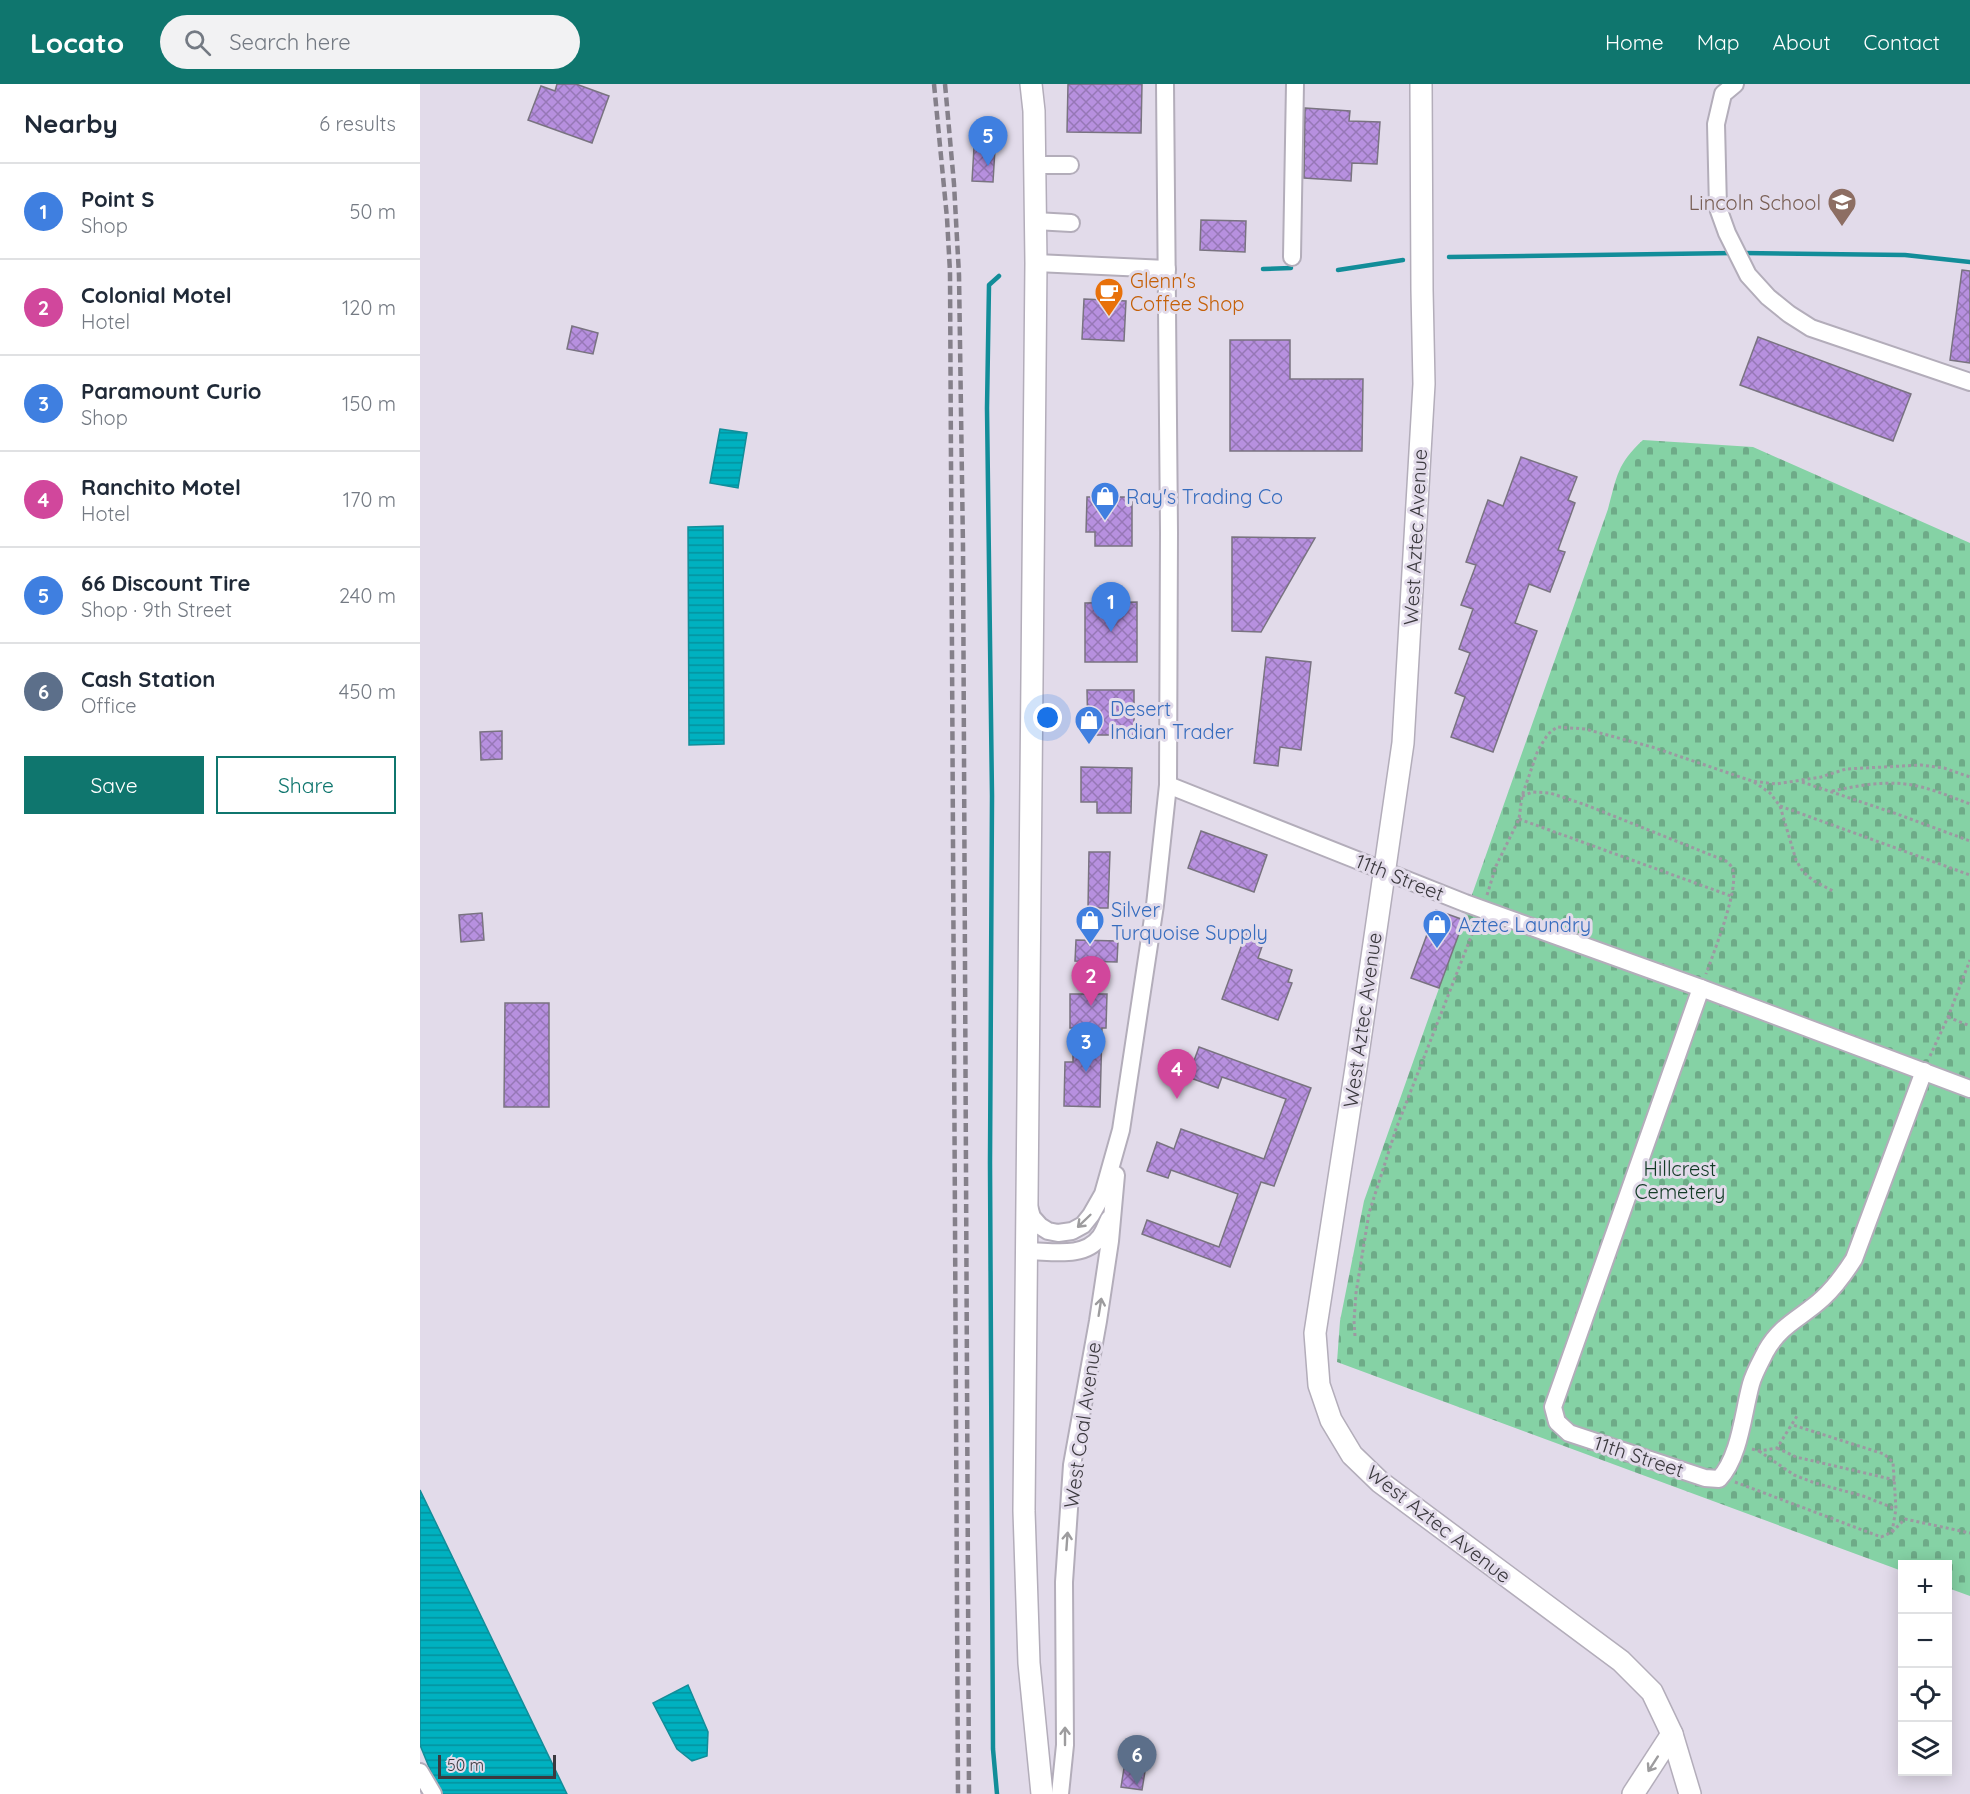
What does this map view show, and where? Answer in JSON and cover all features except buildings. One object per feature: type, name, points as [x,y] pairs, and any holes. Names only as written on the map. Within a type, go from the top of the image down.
[{"type":"main road","points":[[1031,84],[1034,111],[1036,263],[1025,1534],[1029,1663],[1041,1794]]},
{"type":"main road","name":"West Aztec Avenue","points":[[1421,84],[1424,384],[1403,743],[1316,1322],[1319,1385],[1331,1420],[1352,1455],[1380,1482],[1622,1661],[1653,1692],[1672,1734],[1690,1794]]},
{"type":"main road","points":[[1633,1794],[1672,1734]]},
{"type":"main road","points":[[1672,1734],[1689,1770],[1708,1794]]},
{"type":"street","points":[[1027,1201],[1032,1217],[1040,1226],[1058,1233],[1072,1231],[1083,1225],[1103,1194],[1121,1130],[1155,905],[1168,784],[1169,520],[1165,84]]},
{"type":"street","points":[[1292,257],[1295,84]]},
{"type":"street","points":[[1735,84],[1723,94],[1716,124],[1718,208],[1727,233],[1748,275],[1768,297],[1789,314],[1812,328],[1970,382]]},
{"type":"street","points":[[1034,165],[1070,165]]},
{"type":"street","points":[[1035,221],[1071,222]]},
{"type":"street","points":[[1036,263],[1167,269]]},
{"type":"street","name":"11th Street","points":[[1168,784],[1465,903],[1701,988],[1970,1089]]},
{"type":"street","name":"11th Street","points":[[1701,988],[1553,1407],[1557,1422],[1569,1433],[1706,1478],[1719,1479]]},
{"type":"street","points":[[1719,1479],[1728,1470],[1751,1382],[1768,1348],[1789,1323],[1822,1299],[1842,1278],[1854,1258],[1923,1071]]},
{"type":"street","name":"West Coal Avenue","points":[[1060,1794],[1065,1745],[1064,1582],[1072,1465],[1098,1321],[1121,1130]]},
{"type":"street","points":[[1027,1251],[1068,1252],[1086,1248],[1101,1236],[1113,1210]]},
{"type":"street","points":[[420,1772],[433,1794]]},
{"type":"path","points":[[1752,781],[1770,793],[1780,806],[1803,872],[1835,892]]},
{"type":"path","points":[[1799,781],[1970,841]]},
{"type":"path","points":[[1830,791],[1868,784],[1900,784],[1920,786],[1970,804]]},
{"type":"path","points":[[1522,796],[1533,792],[1550,793],[1586,805],[1726,861],[1733,868],[1734,884],[1731,896],[1701,988]]},
{"type":"path","points":[[1780,806],[1970,875]]},
{"type":"path","points":[[1519,819],[1731,896]]},
{"type":"path","points":[[1923,1071],[1948,1017],[1970,960]]},
{"type":"path","points":[[1948,1017],[1970,1026]]},
{"type":"path","points":[[1777,1448],[1797,1416]]},
{"type":"path","points":[[1793,1425],[1884,1454],[1893,1462],[1896,1509],[1892,1532]]},
{"type":"path","points":[[1736,1443],[1759,1452],[1794,1475],[1863,1496],[1896,1509]]},
{"type":"path","points":[[1759,1452],[1777,1448],[1796,1457],[1895,1480]]},
{"type":"path","points":[[1719,1479],[1741,1483],[1881,1537],[1892,1532],[1905,1520],[1970,1533]]},
{"type":"green space","name":"Hillcrest Cemetery","points":[[1643,440],[1753,447],[1970,543],[1970,1596],[1952,1589],[1952,1560],[1898,1560],[1898,1570],[1337,1362],[1340,1321],[1364,1201],[1608,509],[1616,479],[1634,449]]},
{"type":"water","points":[[720,429],[747,433],[738,488],[710,483]]},
{"type":"water","points":[[723,526],[724,744],[689,745],[688,527]]},
{"type":"water","points":[[420,1490],[567,1794],[440,1794],[420,1745]]},
{"type":"water","points":[[688,1685],[708,1732],[707,1756],[692,1761],[677,1749],[653,1703]]},
{"type":"waterway","points":[[1449,257],[1734,253]]},
{"type":"waterway","points":[[1742,253],[1905,255],[1970,262]]},
{"type":"waterway","points":[[1338,270],[1403,260]]},
{"type":"waterway","points":[[1263,269],[1291,268]]},
{"type":"waterway","points":[[997,1794],[993,1749],[990,1162],[992,796],[987,408],[989,285],[999,276]]},
{"type":"railway","points":[[934,84],[950,272],[958,1794]]},
{"type":"railway","points":[[945,84],[959,275],[963,547],[969,1794]]},
{"type":"place","name":"66 Discount Tire","points":[[988,166]]},
{"type":"place","name":"Lincoln School","points":[[1842,228]]},
{"type":"place","name":"Glenn's Coffee Shop","points":[[1109,318]]},
{"type":"place","name":"Ray's Trading Co","points":[[1105,522]]},
{"type":"place","name":"Point S","points":[[1111,632]]},
{"type":"place","name":"Desert Indian Trader","points":[[1089,746]]},
{"type":"place","name":"Silver Turquoise Supply","points":[[1090,946]]},
{"type":"place","name":"Aztec Laundry","points":[[1437,950]]},
{"type":"place","name":"Colonial Motel","points":[[1091,1006]]},
{"type":"place","name":"Paramount Curio","points":[[1086,1072]]},
{"type":"place","name":"Ranchito Motel","points":[[1177,1099]]},
{"type":"place","name":"Cash Station","points":[[1137,1785]]}]
